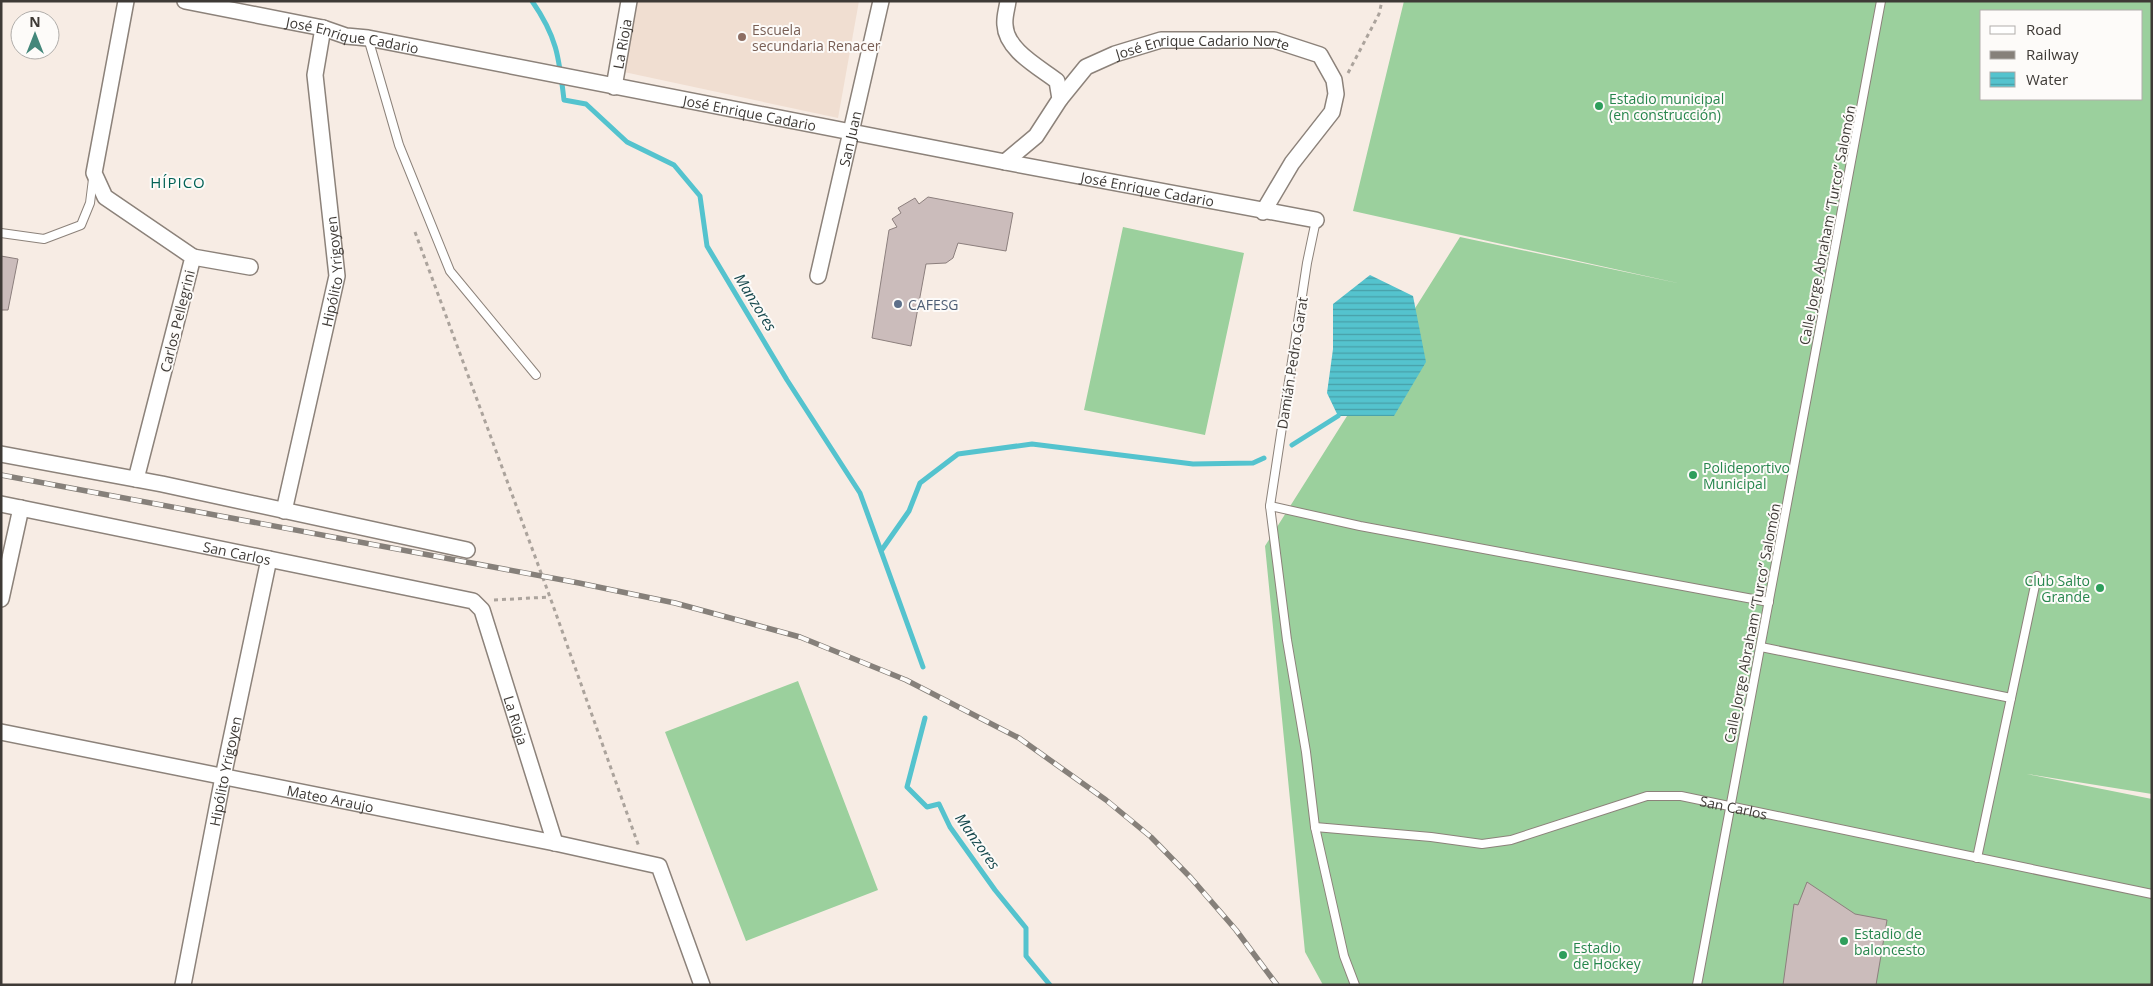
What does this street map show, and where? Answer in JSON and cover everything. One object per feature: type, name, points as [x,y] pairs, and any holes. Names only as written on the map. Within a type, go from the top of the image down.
[{"type":"street","points":[[94,173],[126,1]]},
{"type":"street","name":"José Enrique Cadario","points":[[185,1],[323,28],[346,36],[368,38],[1262,212],[1316,220]]},
{"type":"street","name":"La Rioja","points":[[614,87],[629,1]]},
{"type":"street","name":"San Juan","points":[[818,276],[881,1]]},
{"type":"street","points":[[1008,1],[1004,24],[1008,38],[1019,52],[1057,81],[1060,99]]},
{"type":"street","name":"Hipólito Yrigoyen","points":[[284,511],[337,276],[315,75],[323,28]]},
{"type":"street","name":"José Enrique Cadario Norte","points":[[1004,162],[1036,136],[1060,99],[1086,67],[1115,54],[1161,40],[1274,40],[1320,55],[1334,80],[1336,94]]},
{"type":"street","points":[[1262,212],[1292,163],[1332,112],[1336,94]]},
{"type":"street","name":"Carlos Pellegrini","points":[[94,173],[105,197],[193,257],[136,479]]},
{"type":"street","points":[[193,257],[250,267]]},
{"type":"street","points":[[1,454],[136,479],[466,550]]},
{"type":"street","name":"San Carlos","points":[[1,504],[473,601]]},
{"type":"street","points":[[1,599],[21,508]]},
{"type":"street","name":"Hipólito Yrigoyen","points":[[183,985],[223,777],[269,559]]},
{"type":"street","name":"La Rioja","points":[[473,601],[482,610],[555,843]]},
{"type":"street","name":"Mateo Araujo","points":[[1,732],[555,843],[652,865]]},
{"type":"street","points":[[652,865],[702,985]]},
{"type":"lane","name":"Calle Jorge Abraham “Turco” Salomón","points":[[1697,985],[1881,1]]},
{"type":"lane","points":[[368,38],[398,145],[450,271],[536,375]]},
{"type":"lane","points":[[1,233],[44,239],[81,225],[90,203],[94,173]]},
{"type":"lane","name":"Damián Pedro Garat","points":[[1316,220],[1307,264],[1270,506],[1287,640],[1306,752],[1315,827],[1344,956],[1355,985]]},
{"type":"lane","points":[[1270,506],[1369,527],[1769,602]]},
{"type":"lane","points":[[1977,858],[2037,576]]},
{"type":"lane","points":[[1761,647],[2011,698]]},
{"type":"lane","name":"San Carlos","points":[[1315,827],[1431,837],[1482,844],[1511,840],[1647,796],[1682,796],[2152,894]]},
{"type":"path","points":[[1336,94],[1379,14],[1382,1]]},
{"type":"path","points":[[415,232],[550,597],[652,865]]},
{"type":"path","points":[[473,601],[550,597]]},
{"type":"shaded area","name":"Escuela secundaria Renacer","points":[[638,1],[859,1],[838,118],[624,72]]},
{"type":"green space","name":"Polideportivo Municipal","points":[[1404,1],[2152,1],[2152,794],[2027,774],[2152,799],[2152,985],[1323,985],[1305,952],[1265,546],[1460,237],[1682,284],[1353,211]]},
{"type":"green space","points":[[1123,227],[1244,253],[1205,435],[1084,410]]},
{"type":"green space","points":[[798,681],[878,890],[746,941],[665,732]]},
{"type":"water","points":[[1370,275],[1413,296],[1426,362],[1394,416],[1338,416],[1327,393],[1333,349],[1333,304]]},
{"type":"building","name":"CAFESG","points":[[928,197],[1013,213],[1006,251],[958,243],[953,258],[946,263],[926,264],[911,346],[872,338],[889,230],[897,227],[892,219],[901,213],[898,208],[915,198],[919,204]]},
{"type":"building","points":[[1,256],[18,259],[8,310],[1,310]]},
{"type":"building","points":[[1807,882],[1855,914],[1887,920],[1876,985],[1783,985],[1794,904],[1798,905]]},
{"type":"waterway","name":"Manzores","points":[[532,1],[547,26],[556,48],[564,100],[586,104],[627,142],[674,165],[700,196],[707,246],[787,380],[860,493],[923,667]]},
{"type":"waterway","points":[[1292,445],[1338,416]]},
{"type":"waterway","points":[[881,551],[909,511],[920,483],[958,454],[1032,444],[1193,464],[1253,463],[1264,458]]},
{"type":"waterway","name":"Manzores","points":[[925,718],[907,787],[927,807],[939,804],[950,827],[995,890],[1026,928],[1026,956],[1050,985]]},
{"type":"railway","points":[[1,475],[579,583],[675,603],[800,637],[906,680],[1019,738],[1106,800],[1151,837],[1191,878],[1236,930],[1277,985]]},
{"type":"place","name":"Escuela secundaria Renacer","points":[[742,37]]},
{"type":"place","name":"Estadio municipal (en construcción)","points":[[1599,106]]},
{"type":"place","name":"CAFESG","points":[[898,304]]},
{"type":"place","name":"Polideportivo Municipal","points":[[1693,475]]},
{"type":"place","name":"Club Salto Grande","points":[[2100,588]]},
{"type":"place","name":"Estadio de baloncesto","points":[[1844,941]]},
{"type":"place","name":"Estadio de Hockey","points":[[1563,955]]},
{"type":"district","name":"HÍPICO","points":[[178,182]]}]
